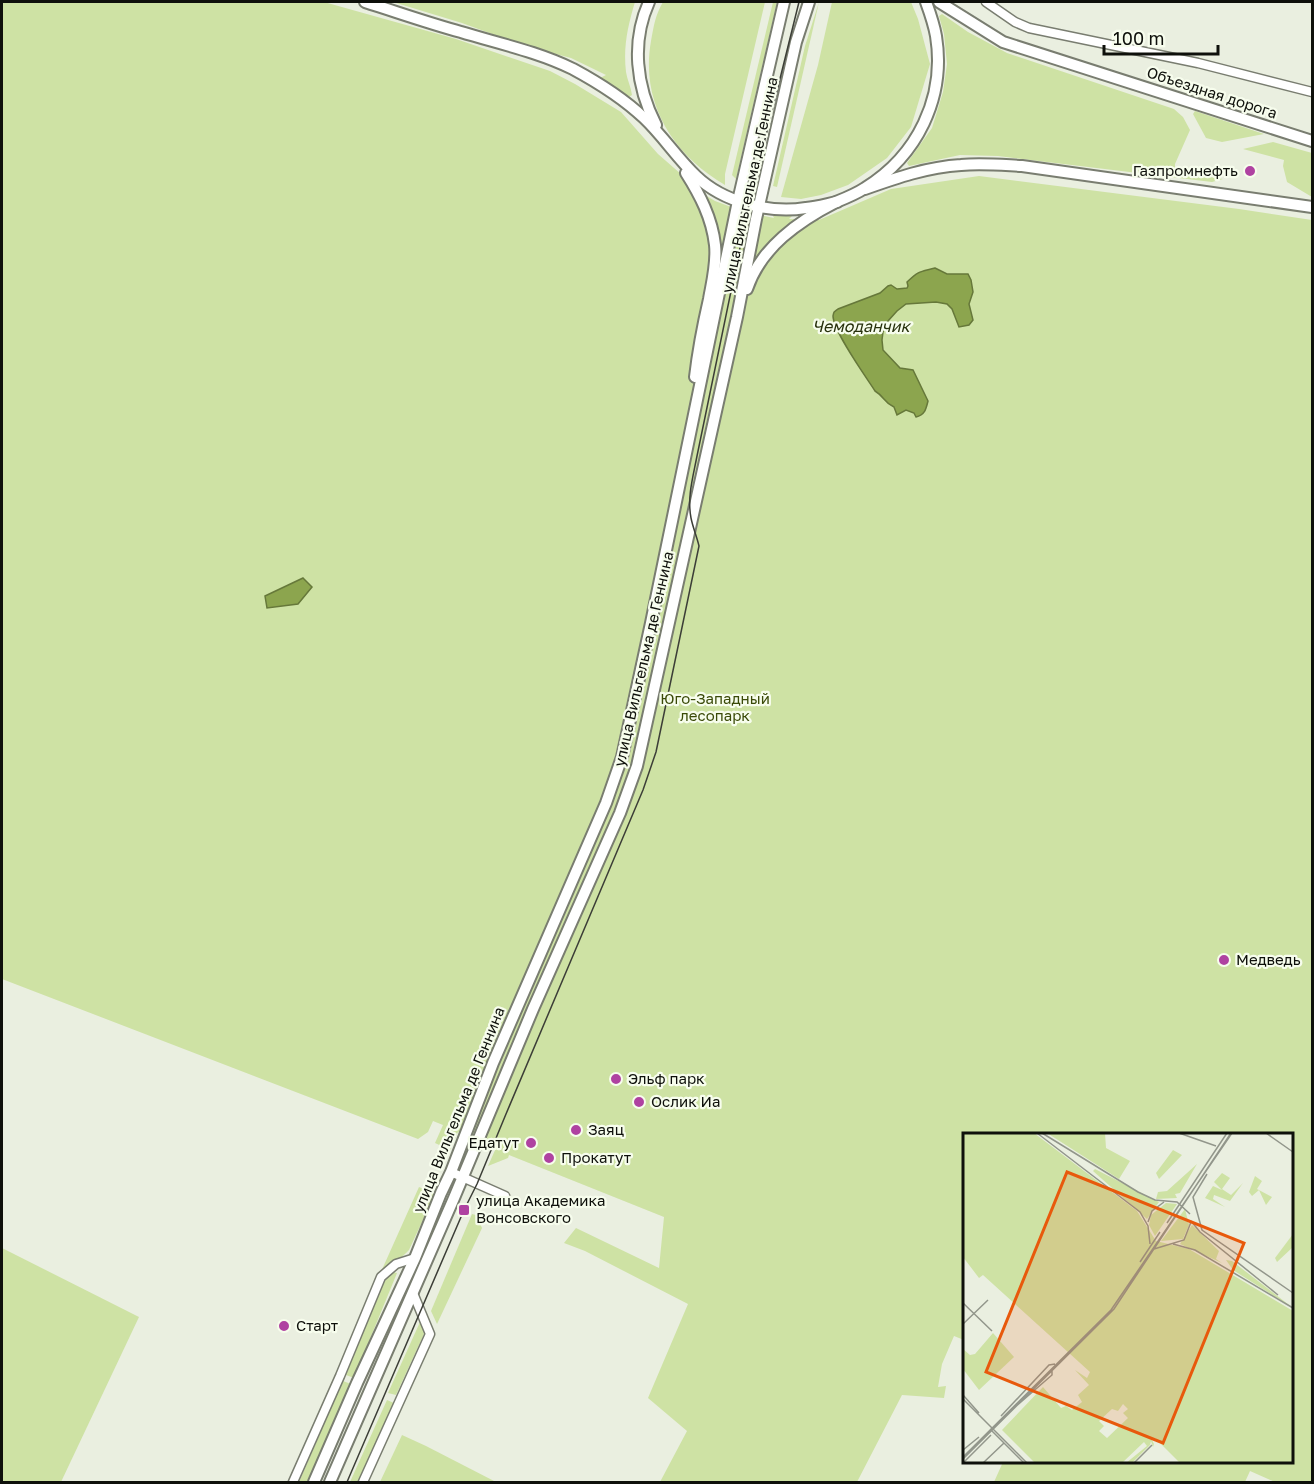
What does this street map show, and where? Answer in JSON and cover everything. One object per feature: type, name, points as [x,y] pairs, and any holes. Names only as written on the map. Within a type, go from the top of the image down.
[{"type":"main road","points":[[365,2],[500,43],[570,68],[608,88],[660,134],[700,197],[712,228],[716,248],[715,266],[697,358],[688,442]]},
{"type":"main road","points":[[649,2],[640,29],[637,50],[638,72],[644,97],[660,134]]},
{"type":"main road","name":"улица Вильгельма де Геннина","points":[[314,1482],[415,1258],[493,1063],[614,782],[622,758],[738,201],[784,2]]},
{"type":"main road","name":"улица Вильгельма де Геннина","points":[[330,1482],[533,1009],[623,806],[637,766],[737,317],[759,206],[796,42],[809,2]]},
{"type":"main road","points":[[865,189],[892,168],[904,155],[921,130],[933,99],[938,68],[937,52],[932,20],[926,2]]},
{"type":"main road","name":"Объездная дорога","points":[[939,2],[1004,42],[1312,141]]},
{"type":"main road","points":[[671,149],[696,176],[709,186],[738,201],[774,209],[805,209],[837,202]]},
{"type":"main road","points":[[737,317],[750,279],[766,255],[775,244],[802,221],[865,189],[932,169],[961,165],[1022,166],[1312,207]]},
{"type":"street","points":[[986,2],[1015,22],[1029,28],[1198,63],[1312,92]]},
{"type":"street","points":[[451,1172],[505,1196]]},
{"type":"street","points":[[293,1482],[381,1277],[396,1264],[415,1258]]},
{"type":"street","points":[[363,1482],[430,1334],[413,1293]]},
{"type":"green space","name":"Юго-Западный лесопарк","points":[[2,2],[324,2],[456,39],[550,71],[621,112],[658,154],[705,195],[742,211],[774,218],[773,216],[792,216],[789,219],[819,220],[891,189],[979,176],[1312,220],[1312,1482],[1275,1482],[1250,1471],[1245,1482],[994,1482],[1003,1463],[1293,1463],[1293,1133],[963,1133],[963,1340],[954,1336],[942,1364],[938,1387],[946,1386],[944,1398],[902,1395],[857,1482],[660,1482],[687,1431],[648,1398],[688,1304],[585,1251],[564,1243],[576,1228],[659,1268],[664,1217],[509,1155],[508,1158],[488,1166],[496,1148],[458,1132],[450,1150],[435,1143],[443,1125],[433,1121],[428,1132],[418,1139],[2,979]]},
{"type":"green space","points":[[393,2],[635,2],[628,28],[625,54],[626,72],[632,95],[629,97],[600,78],[606,75],[571,58],[525,46],[462,23]]},
{"type":"green space","points":[[663,2],[765,2],[725,174],[725,185],[706,173],[676,143],[664,125],[656,106],[649,64],[654,25]]},
{"type":"green space","points":[[773,2],[777,2],[736,179],[732,175]]},
{"type":"green space","points":[[819,2],[777,187],[773,186],[805,46]]},
{"type":"green space","points":[[832,2],[911,2],[930,64],[911,127],[887,158],[848,185],[821,195],[801,199],[781,197],[818,65]]},
{"type":"green space","points":[[942,14],[968,32],[1007,53],[1174,109],[1183,117],[1190,130],[1175,164],[1175,172],[1223,179],[1212,182],[998,156],[960,155],[909,166],[907,163],[932,128],[943,92],[947,64],[944,34],[939,16]]},
{"type":"green space","points":[[1195,111],[1264,134],[1222,142],[1206,138],[1193,114]]},
{"type":"green space","points":[[1273,142],[1312,153],[1312,197],[1287,182],[1283,166],[1284,160],[1243,149]]},
{"type":"green space","points":[[419,1187],[435,1194],[409,1250],[380,1274]]},
{"type":"green space","points":[[472,1214],[476,1215],[482,1228],[437,1324],[431,1311]]},
{"type":"green space","points":[[2,1248],[139,1317],[61,1482],[2,1482]]},
{"type":"green space","points":[[393,1272],[397,1273],[354,1378],[346,1375],[384,1282]]},
{"type":"green space","points":[[420,1322],[423,1325],[424,1334],[396,1395],[388,1393]]},
{"type":"green space","points":[[343,1381],[351,1384],[307,1482],[299,1482]]},
{"type":"green space","points":[[387,1400],[394,1403],[359,1482],[350,1482]]},
{"type":"green space","points":[[402,1435],[426,1446],[496,1482],[380,1482]]},
{"type":"water","name":"Чемоданчик","points":[[935,268],[947,274],[968,274],[973,292],[969,304],[973,320],[969,325],[959,327],[952,309],[947,304],[936,302],[906,304],[888,321],[883,332],[883,350],[900,368],[913,370],[928,401],[925,411],[919,416],[916,417],[914,413],[906,410],[897,415],[894,407],[875,391],[851,354],[838,332],[833,314],[838,309],[880,293],[888,286],[891,285],[897,289],[907,288],[907,282],[915,275]]},
{"type":"water","points":[[303,578],[312,587],[298,604],[267,608],[265,596]]},
{"type":"tram line","points":[[347,1482],[477,1184],[643,790],[656,752],[699,546],[690,510],[692,479],[749,204],[799,2]]},
{"type":"place","name":"Газпромнефть","points":[[1250,171]]},
{"type":"place","name":"Медведь","points":[[1224,960]]},
{"type":"place","name":"Эльф парк","points":[[616,1079]]},
{"type":"place","name":"Ослик Иа","points":[[639,1102]]},
{"type":"place","name":"Заяц","points":[[576,1130]]},
{"type":"place","name":"Едатут","points":[[531,1143]]},
{"type":"place","name":"Прокатут","points":[[549,1158]]},
{"type":"place","name":"улица Академика Вонсовского","points":[[464,1210]]},
{"type":"place","name":"Старт","points":[[284,1326]]}]
